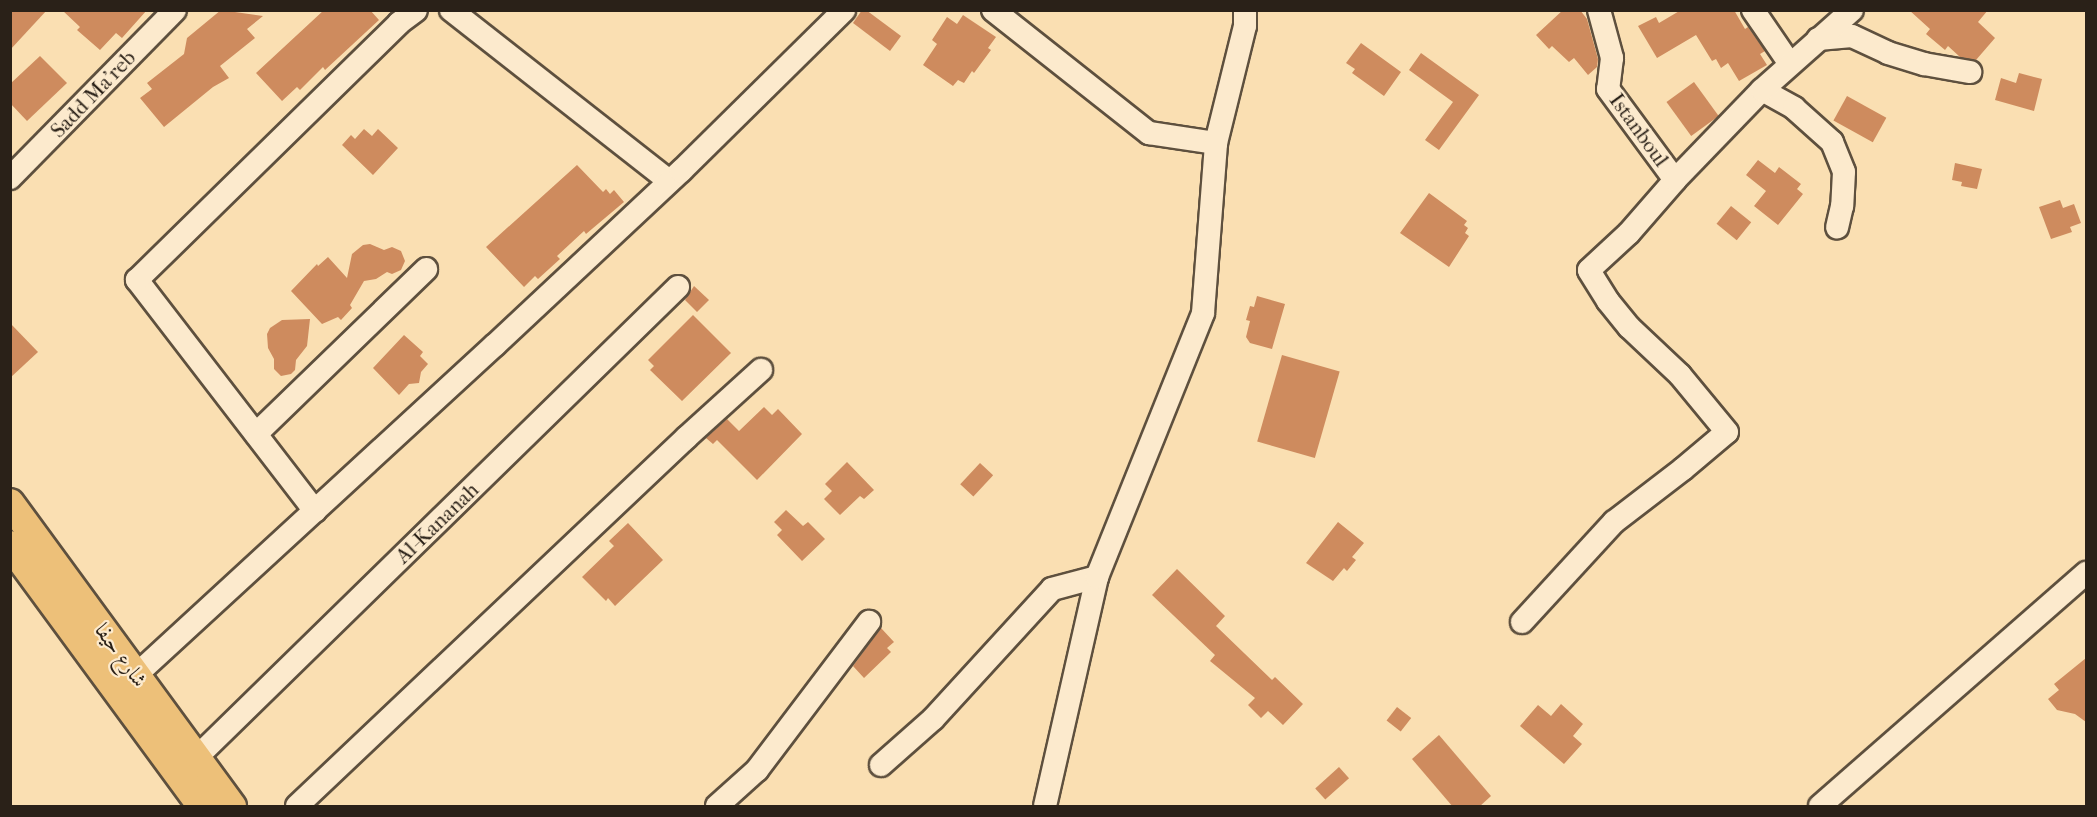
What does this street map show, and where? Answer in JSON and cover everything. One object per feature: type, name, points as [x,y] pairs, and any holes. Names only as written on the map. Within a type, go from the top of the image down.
[{"type":"main road","name":"شارع حيفا","points":[[10,503],[232,807]]},
{"type":"main road","name":"شارع حيفا","points":[[10,544],[202,807]]},
{"type":"street","name":"Sadd Ma'reb","points":[[10,178],[175,10]]},
{"type":"street","points":[[315,511],[137,280],[399,23],[417,10]]},
{"type":"street","points":[[451,10],[669,181]]},
{"type":"street","points":[[136,675],[669,181],[844,10]]},
{"type":"street","points":[[993,10],[1149,133],[1216,143]]},
{"type":"street","points":[[1045,807],[1097,577],[1203,313],[1216,143],[1245,26],[1245,10]]},
{"type":"street","name":"Istanboul","points":[[1599,10],[1612,58],[1608,89],[1675,180]]},
{"type":"street","points":[[1753,10],[1790,64]]},
{"type":"street","points":[[1522,622],[1614,522],[1683,470],[1727,432],[1680,375],[1629,327],[1608,302],[1589,270],[1629,233],[1675,180],[1762,90],[1852,10]]},
{"type":"street","points":[[1818,39],[1852,36],[1888,52],[1924,64],[1970,72]]},
{"type":"street","points":[[1762,90],[1794,108],[1832,142],[1844,172],[1842,206],[1837,227]]},
{"type":"street","points":[[256,434],[426,268]]},
{"type":"street","name":"Al-Kananah","points":[[196,758],[678,287]]},
{"type":"street","points":[[297,807],[687,437],[761,370]]},
{"type":"street","points":[[1820,807],[2086,573]]},
{"type":"street","points":[[881,765],[933,719],[1052,589],[1097,577]]},
{"type":"street","points":[[717,807],[757,770],[869,622]]},
{"type":"building","points":[[10,10],[47,10],[10,50]]},
{"type":"building","points":[[62,10],[147,10],[122,38],[116,33],[100,50],[77,30],[80,27]]},
{"type":"building","points":[[221,10],[263,16],[247,29],[255,38],[220,66],[229,78],[213,87],[164,127],[140,98],[152,89],[147,83],[184,54],[187,38]]},
{"type":"building","points":[[324,10],[370,10],[379,20],[325,70],[323,67],[300,90],[297,87],[282,101],[256,73]]},
{"type":"building","points":[[862,10],[866,10],[901,36],[890,51],[853,23]]},
{"type":"building","points":[[1563,10],[1580,10],[1587,19],[1598,59],[1597,67],[1588,75],[1574,58],[1569,62],[1552,46],[1549,49],[1536,35]]},
{"type":"building","points":[[1681,10],[1734,10],[1745,29],[1748,27],[1765,51],[1760,54],[1767,65],[1739,81],[1728,63],[1721,68],[1716,59],[1712,61],[1696,35],[1657,58],[1638,26],[1656,17],[1659,23]]},
{"type":"building","points":[[1909,10],[1988,10],[1978,22],[1995,38],[1976,60],[1960,57],[1948,46],[1945,50],[1926,34],[1930,29]]},
{"type":"building","points":[[963,15],[996,37],[988,48],[991,50],[974,73],[972,71],[964,83],[958,80],[953,86],[923,65],[937,44],[932,40],[947,17],[957,24]]},
{"type":"building","points":[[1361,43],[1401,72],[1384,96],[1352,73],[1355,69],[1346,63]]},
{"type":"building","points":[[1421,53],[1479,95],[1439,150],[1425,140],[1453,102],[1409,70]]},
{"type":"building","points":[[40,56],[67,83],[27,121],[10,103],[10,84]]},
{"type":"building","points":[[2019,73],[2042,79],[2034,111],[1995,100],[2001,78],[2016,83]]},
{"type":"building","points":[[1694,82],[1719,116],[1691,136],[1666,102]]},
{"type":"building","points":[[1847,96],[1886,118],[1873,142],[1833,120]]},
{"type":"building","points":[[364,129],[372,136],[378,129],[398,148],[373,175],[342,145],[351,135],[355,139]]},
{"type":"building","points":[[1758,160],[1775,173],[1779,167],[1801,184],[1797,189],[1803,194],[1778,225],[1754,206],[1766,191],[1746,175]]},
{"type":"building","points":[[1955,163],[1982,169],[1977,189],[1961,186],[1962,182],[1952,180]]},
{"type":"building","points":[[577,165],[603,192],[606,189],[610,194],[614,190],[624,202],[586,234],[584,231],[557,256],[560,259],[538,279],[535,276],[524,287],[486,247]]},
{"type":"building","points":[[1429,193],[1467,221],[1464,225],[1468,228],[1465,233],[1469,236],[1449,267],[1400,233]]},
{"type":"building","points":[[2060,200],[2063,208],[2074,204],[2081,223],[2070,227],[2072,232],[2051,239],[2039,207]]},
{"type":"building","points":[[1731,206],[1751,222],[1737,240],[1717,224]]},
{"type":"building","points":[[370,244],[384,250],[392,247],[401,251],[405,261],[401,270],[392,274],[387,272],[376,279],[364,281],[350,305],[352,308],[341,320],[338,317],[322,324],[291,291],[317,264],[318,266],[328,257],[347,278],[352,254],[363,245]]},
{"type":"building","points":[[694,286],[709,300],[697,312],[685,300]]},
{"type":"building","points":[[1257,296],[1285,304],[1272,349],[1250,343],[1246,337],[1250,321],[1246,320],[1250,306],[1254,307]]},
{"type":"building","points":[[693,315],[731,353],[682,401],[650,370],[654,366],[648,360]]},
{"type":"building","points":[[310,319],[307,346],[296,360],[295,370],[291,374],[281,376],[274,369],[274,359],[268,348],[267,334],[270,328],[282,320]]},
{"type":"building","points":[[10,323],[38,352],[10,378]]},
{"type":"building","points":[[404,335],[423,352],[420,356],[428,364],[421,372],[419,383],[409,384],[399,395],[373,368]]},
{"type":"building","points":[[1282,355],[1340,372],[1315,458],[1257,442]]},
{"type":"building","points":[[764,407],[772,415],[778,409],[802,434],[757,480],[717,440],[713,444],[706,438],[727,419],[739,431]]},
{"type":"building","points":[[847,462],[874,490],[864,499],[860,496],[840,515],[824,499],[832,491],[825,484]]},
{"type":"building","points":[[980,463],[993,475],[973,496],[960,484]]},
{"type":"building","points":[[786,510],[803,526],[808,522],[825,539],[802,561],[777,535],[782,530],[774,522]]},
{"type":"building","points":[[1338,522],[1364,543],[1352,557],[1356,560],[1347,571],[1344,568],[1333,581],[1306,563]]},
{"type":"building","points":[[628,523],[663,560],[615,606],[608,598],[606,601],[582,577],[614,546],[609,541]]},
{"type":"building","points":[[1177,569],[1225,616],[1216,626],[1272,680],[1275,677],[1303,704],[1283,725],[1268,711],[1261,718],[1248,705],[1255,698],[1210,661],[1215,655],[1152,595]]},
{"type":"building","points":[[881,628],[894,642],[887,648],[891,652],[864,678],[853,666]]},
{"type":"building","points":[[2086,658],[2086,722],[2075,714],[2057,710],[2048,699],[2059,690],[2054,684]]},
{"type":"building","points":[[1561,704],[1583,724],[1573,736],[1582,744],[1564,764],[1520,726],[1538,705],[1551,716]]},
{"type":"building","points":[[1397,707],[1411,718],[1401,731],[1387,720]]},
{"type":"building","points":[[1439,735],[1491,796],[1479,807],[1453,807],[1412,759]]},
{"type":"building","points":[[1339,767],[1349,778],[1325,800],[1315,788]]}]
